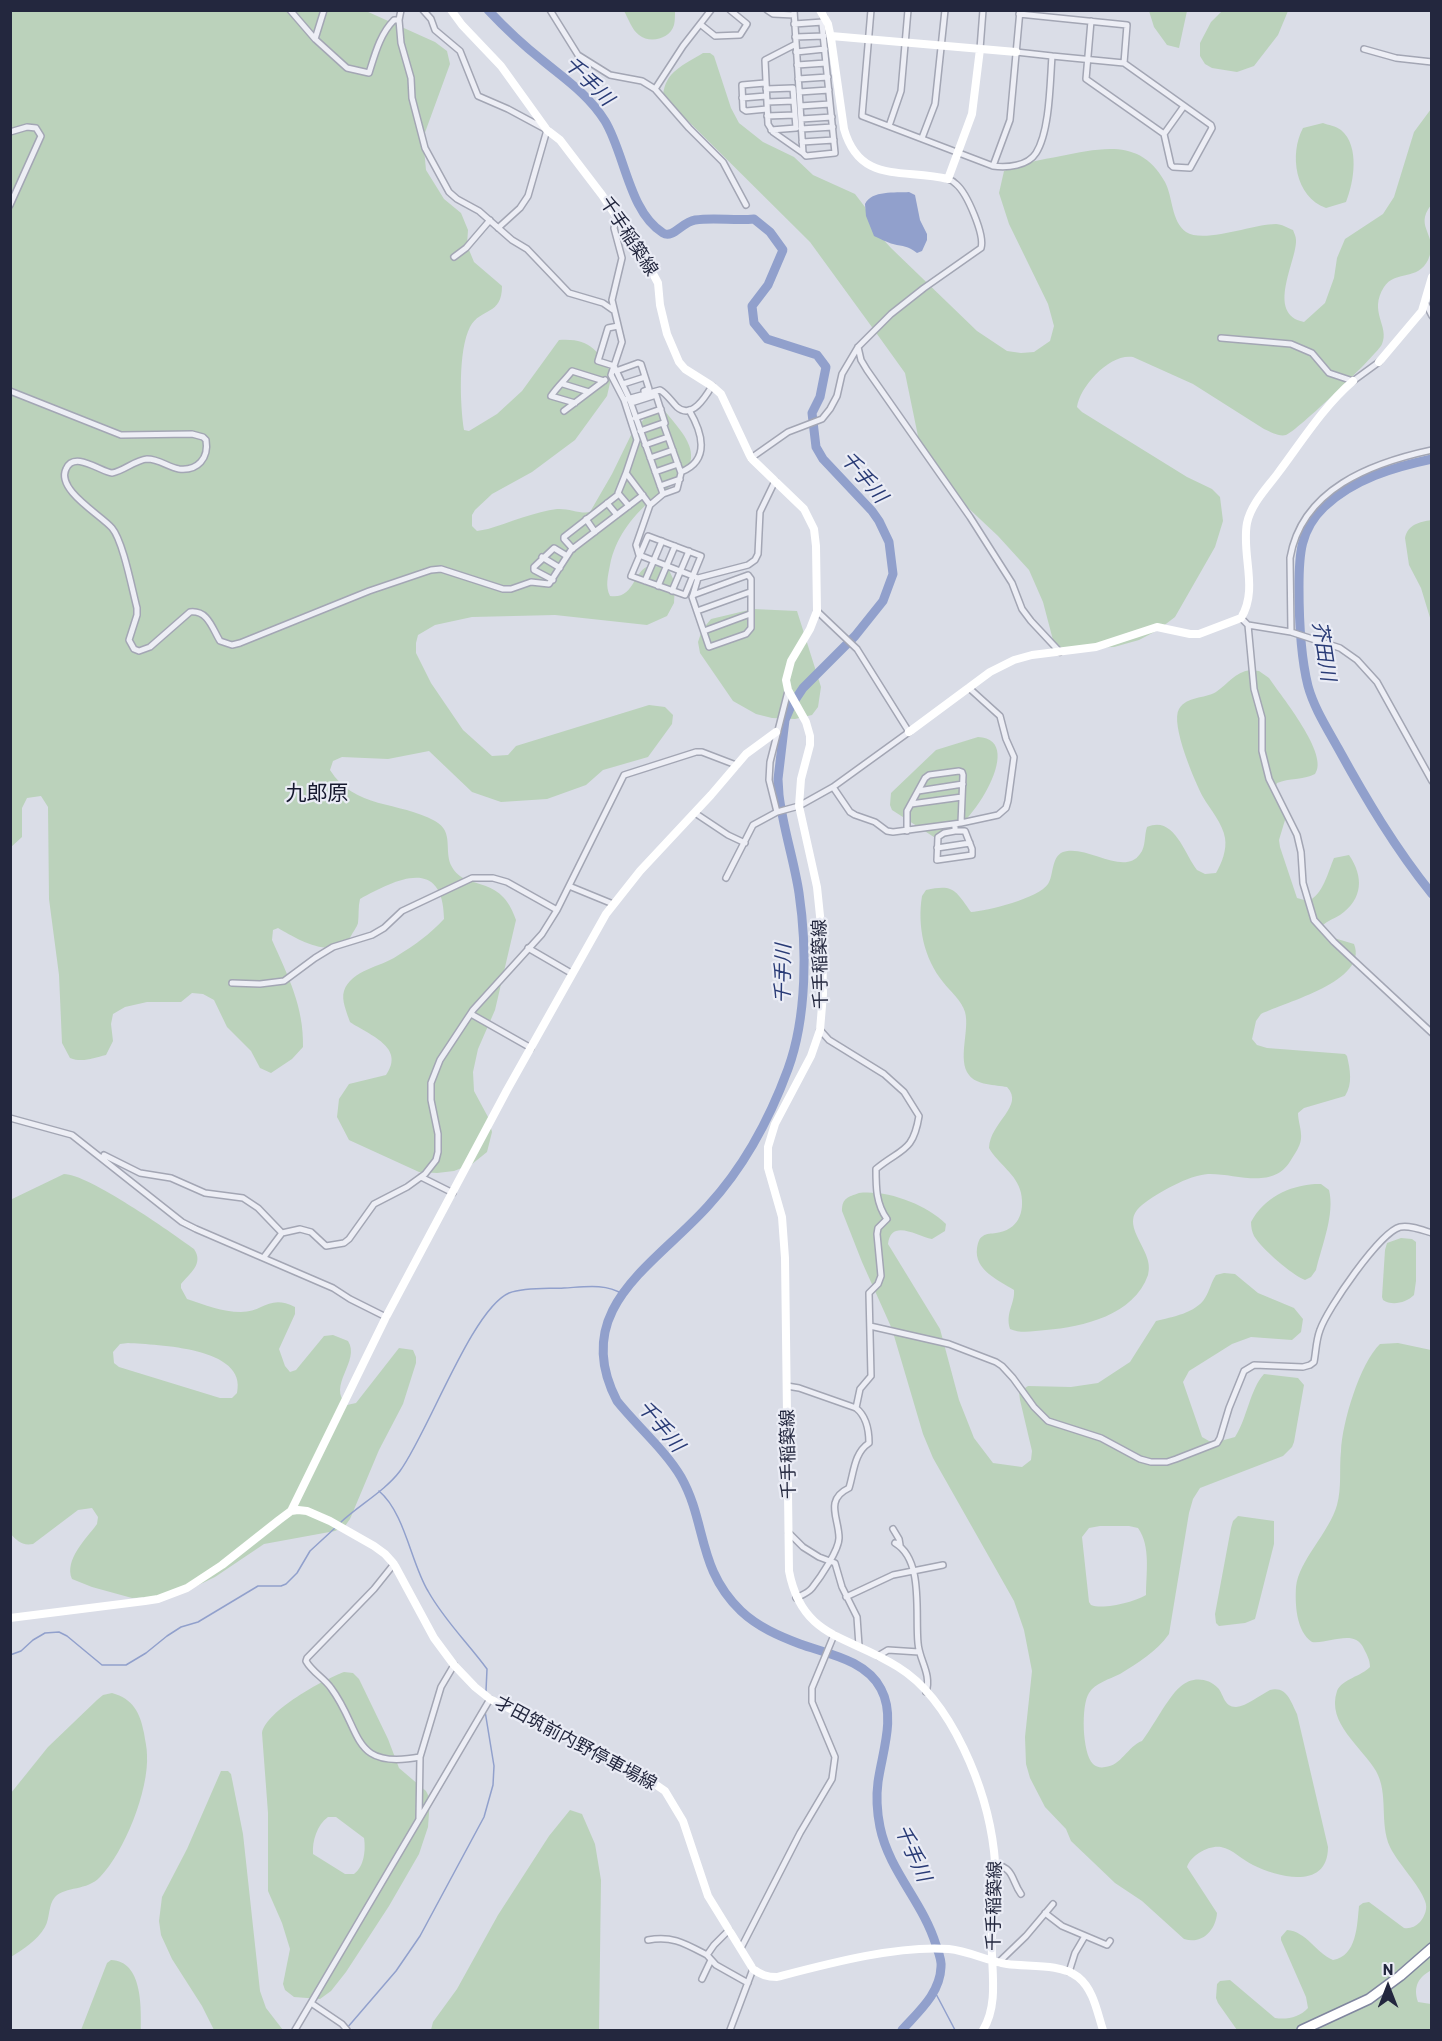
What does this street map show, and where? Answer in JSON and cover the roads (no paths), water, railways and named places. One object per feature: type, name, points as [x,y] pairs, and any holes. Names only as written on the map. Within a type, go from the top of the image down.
[{"type":"highway","points":[[1302,2031],[1369,1999],[1400,1976],[1431,1948]]},
{"type":"main road","name":"千手稲築線","points":[[451,10],[501,66],[547,130],[560,140],[585,171],[645,259],[658,283],[666,334],[678,362],[721,394],[751,458],[804,509],[814,529],[817,611],[810,629],[790,662],[786,680],[790,694],[803,716],[810,736],[797,806],[817,887],[822,935],[824,994],[820,1030],[811,1056],[774,1124],[768,1147],[768,1168],[782,1217],[785,1258],[789,1571],[796,1598],[808,1618],[819,1628],[905,1671],[936,1704],[972,1764],[983,1794],[995,1863],[991,1941],[996,1961],[993,1999],[983,2031]]},
{"type":"main road","points":[[822,16],[848,142],[857,156],[868,165],[887,172],[948,178],[972,114],[980,49]]},
{"type":"main road","points":[[827,36],[1016,52]]},
{"type":"main road","points":[[1379,362],[1422,311],[1431,277]]},
{"type":"main road","points":[[909,732],[990,672],[1008,662],[1032,655],[1115,643],[1157,627],[1199,634],[1241,618],[1248,603],[1246,533],[1252,511],[1322,413],[1353,381]]},
{"type":"main road","points":[[10,1618],[158,1599],[187,1588],[222,1565],[291,1511],[386,1317],[572,973],[613,904],[746,754],[776,732]]},
{"type":"main road","name":"才田筑前内野停車場線","points":[[291,1511],[307,1511],[330,1521],[384,1554],[394,1564],[434,1638],[454,1665],[490,1699],[639,1773],[665,1791],[683,1821],[708,1896],[753,1969]]},
{"type":"main road","points":[[753,1969],[767,1977],[777,1977],[855,1958],[888,1953],[930,1949],[961,1950],[996,1961],[1069,1972],[1085,1983],[1091,1993],[1103,2031]]},
{"type":"street","points":[[290,10],[315,39],[347,68],[369,73],[388,27],[394,20],[399,20]]},
{"type":"street","points":[[315,39],[324,10]]},
{"type":"street","points":[[401,10],[399,20],[401,43],[411,78],[412,98],[425,148],[449,192],[479,211],[512,240],[527,249],[569,293],[603,303],[613,310]]},
{"type":"street","points":[[423,10],[431,19],[435,30],[460,51],[478,96],[547,130],[528,196],[520,208],[498,228]]},
{"type":"street","points":[[550,10],[578,55],[584,60],[610,75],[642,81],[655,89],[723,162],[746,205]]},
{"type":"street","points":[[655,89],[711,10]]},
{"type":"street","points":[[700,24],[715,36],[740,35],[747,24],[730,10]]},
{"type":"street","points":[[871,10],[862,116],[993,166],[1017,166],[1035,154],[1045,127],[1052,56]]},
{"type":"street","points":[[889,126],[901,92],[908,10]]},
{"type":"street","points":[[922,138],[935,104],[945,10]]},
{"type":"street","points":[[980,49],[983,10]]},
{"type":"street","points":[[770,11],[794,13],[803,153]]},
{"type":"street","points":[[993,166],[1010,120],[1020,12],[1126,25],[1124,63]]},
{"type":"street","points":[[794,24],[822,16]]},
{"type":"street","points":[[1016,52],[1088,59],[1124,63],[1211,125],[1212,128],[1190,168],[1173,167],[1164,134],[1086,79],[1088,59],[1091,21]]},
{"type":"street","points":[[827,36],[825,50],[836,153],[806,156],[771,130],[768,124],[765,60],[795,41],[827,36]]},
{"type":"street","points":[[1364,49],[1407,60],[1431,62]]},
{"type":"street","points":[[796,52],[825,50]]},
{"type":"street","points":[[797,65],[826,63]]},
{"type":"street","points":[[798,79],[828,76]]},
{"type":"street","points":[[771,130],[796,128],[793,88],[766,99],[744,110],[742,85],[766,99],[795,115]]},
{"type":"street","points":[[799,92],[829,90]]},
{"type":"street","points":[[742,98],[794,101]]},
{"type":"street","points":[[800,106],[830,104]]},
{"type":"street","points":[[1164,134],[1184,106]]},
{"type":"street","points":[[801,119],[832,117]]},
{"type":"street","points":[[10,132],[27,127],[36,128],[41,136],[10,205]]},
{"type":"street","points":[[801,129],[833,127]]},
{"type":"street","points":[[802,142],[834,140]]},
{"type":"street","points":[[751,458],[788,432],[818,421],[826,415],[837,396],[842,374],[858,347],[891,314],[981,248],[982,237],[963,193],[957,184],[948,178]]},
{"type":"street","points":[[573,549],[564,537],[619,494],[637,440],[628,400],[614,371],[622,342],[613,310],[614,288],[622,258],[614,228],[617,217]]},
{"type":"street","points":[[454,257],[466,248],[490,220]]},
{"type":"street","points":[[1425,302],[1431,316]]},
{"type":"street","points":[[618,326],[608,328],[598,361],[614,371],[622,384],[663,494]]},
{"type":"street","points":[[1221,338],[1291,344],[1301,347],[1312,353],[1329,373],[1353,381],[1379,362]]},
{"type":"street","points":[[858,347],[861,360],[867,370],[970,517],[1012,583],[1022,609],[1060,652]]},
{"type":"street","points":[[564,411],[614,371],[638,363],[641,364],[649,389],[628,400]]},
{"type":"street","points":[[575,403],[551,396],[572,371],[604,381]]},
{"type":"street","points":[[622,384],[645,377]]},
{"type":"street","points":[[563,384],[589,392]]},
{"type":"street","points":[[628,400],[660,390],[678,409],[689,410],[703,402],[712,386]]},
{"type":"street","points":[[10,392],[121,435],[192,434],[206,440],[206,457],[191,468],[179,469],[147,459],[112,473],[81,461],[69,465],[66,469],[65,475],[73,494],[109,525],[118,537],[137,608],[129,640],[134,649],[139,651],[150,647],[190,612],[206,616],[220,641],[232,645],[369,591],[431,570],[441,569],[503,589],[511,589],[531,582],[545,585],[553,580],[573,549],[643,495]]},
{"type":"street","points":[[628,400],[656,395],[665,423],[663,423],[681,472],[675,491],[663,494],[650,505],[636,545],[639,555]]},
{"type":"street","points":[[635,418],[661,409]]},
{"type":"street","points":[[681,472],[693,466],[701,453],[698,425],[689,410]]},
{"type":"street","points":[[640,431],[663,423]]},
{"type":"street","points":[[645,445],[668,437]]},
{"type":"street","points":[[650,458],[673,450]]},
{"type":"street","points":[[1291,632],[1290,558],[1297,531],[1309,512],[1324,496],[1363,472],[1406,455],[1431,450]]},
{"type":"street","points":[[655,472],[678,464]]},
{"type":"street","points":[[626,473],[650,505]]},
{"type":"street","points":[[660,486],[680,479]]},
{"type":"street","points":[[639,555],[696,577],[739,569],[755,560],[759,547],[760,512],[775,481]]},
{"type":"street","points":[[619,494],[629,506]]},
{"type":"street","points":[[608,503],[618,515]]},
{"type":"street","points":[[586,519],[595,532]]},
{"type":"street","points":[[693,595],[748,575],[751,579],[751,628],[746,634],[709,647],[693,595],[701,556],[648,536],[631,576],[685,595],[696,577]]},
{"type":"street","points":[[645,581],[662,541]]},
{"type":"street","points":[[658,586],[675,546]]},
{"type":"street","points":[[553,580],[534,570],[534,567],[554,548],[567,556]]},
{"type":"street","points":[[672,591],[689,552]]},
{"type":"street","points":[[542,557],[560,568]]},
{"type":"street","points":[[697,611],[750,592]]},
{"type":"street","points":[[726,878],[753,825],[833,787],[909,732],[854,646],[817,611]]},
{"type":"street","points":[[704,631],[750,614]]},
{"type":"street","points":[[1241,618],[1248,625],[1291,632],[1340,648],[1368,669],[1431,781]]},
{"type":"street","points":[[1248,625],[1254,689],[1262,718],[1262,751],[1269,779],[1297,835],[1301,852],[1303,883],[1314,920],[1334,942],[1431,1033]]},
{"type":"street","points":[[833,787],[850,812],[875,822],[887,831],[957,826],[1002,813],[1008,801],[1014,757],[1000,716],[969,688]]},
{"type":"street","points":[[778,812],[769,772],[776,732],[790,694]]},
{"type":"street","points":[[264,1257],[282,1233],[306,1230],[326,1246],[344,1243],[374,1204],[394,1196],[421,1177],[436,1160],[438,1134],[431,1083],[435,1070],[471,1014],[542,934],[557,910],[624,775],[696,752],[702,752],[736,765]]},
{"type":"street","points":[[907,831],[908,811],[922,782],[929,775],[962,772],[962,797],[957,826]]},
{"type":"street","points":[[918,791],[963,784]]},
{"type":"street","points":[[911,804],[962,797]]},
{"type":"street","points":[[695,813],[744,843]]},
{"type":"street","points":[[957,826],[965,831],[973,853],[969,857],[937,860],[940,835],[957,826]]},
{"type":"street","points":[[937,848],[970,843]]},
{"type":"street","points":[[232,983],[260,984],[284,981],[333,947],[372,935],[384,928],[402,911],[471,878],[493,878],[507,882],[557,910]]},
{"type":"street","points":[[569,886],[613,904]]},
{"type":"street","points":[[528,948],[572,973]]},
{"type":"street","points":[[471,1014],[531,1048]]},
{"type":"street","points":[[820,1030],[829,1040],[884,1074],[904,1092],[920,1116],[910,1144],[876,1169],[876,1191],[880,1210],[887,1219],[878,1228],[877,1234],[881,1276],[878,1284],[869,1293],[871,1376],[860,1389],[856,1408]]},
{"type":"street","points":[[10,1118],[72,1135],[196,1230],[333,1287],[350,1299],[386,1317]]},
{"type":"street","points":[[94,1150],[140,1173],[171,1178],[206,1193],[243,1198],[258,1208],[282,1233]]},
{"type":"street","points":[[421,1177],[453,1192]]},
{"type":"street","points":[[870,1326],[949,1344],[996,1362],[1013,1378],[1034,1407],[1048,1421],[1101,1438],[1140,1459],[1167,1462],[1216,1443],[1220,1438],[1240,1380],[1244,1371],[1249,1367],[1254,1365],[1303,1367],[1314,1362],[1319,1331],[1327,1313],[1344,1286],[1392,1230],[1410,1226],[1431,1233]]},
{"type":"street","points":[[787,1386],[800,1388],[856,1408],[865,1420],[869,1443],[858,1455],[849,1488],[840,1492],[836,1497],[834,1520],[839,1537],[837,1546],[812,1587],[796,1598]]},
{"type":"street","points":[[893,1529],[899,1539],[897,1544],[907,1553],[914,1570],[919,1652],[928,1678],[926,1692]]},
{"type":"street","points":[[789,1533],[803,1547],[835,1563],[846,1597],[857,1617],[859,1646]]},
{"type":"street","points":[[394,1564],[374,1589],[306,1661],[333,1690],[368,1752],[388,1760],[398,1761],[420,1757]]},
{"type":"street","points":[[846,1597],[882,1578],[943,1564]]},
{"type":"street","points":[[741,1948],[800,1833],[832,1779],[835,1757],[811,1695],[834,1635]]},
{"type":"street","points":[[878,1656],[888,1650],[919,1652]]},
{"type":"street","points":[[419,1821],[420,1757],[441,1687],[454,1665]]},
{"type":"street","points":[[295,2031],[490,1699]]},
{"type":"street","points":[[995,1863],[1004,1866],[1012,1874],[1021,1894]]},
{"type":"street","points":[[996,1961],[1053,1904]]},
{"type":"street","points":[[1045,1913],[1062,1926],[1085,1936],[1107,1945],[1110,1941]]},
{"type":"street","points":[[702,1979],[714,1944],[729,1929]]},
{"type":"street","points":[[1069,1972],[1075,1953],[1085,1936]]},
{"type":"street","points":[[648,1940],[667,1938],[685,1944],[748,1983]]},
{"type":"street","points":[[730,2031],[753,1969]]},
{"type":"street","points":[[311,2003],[342,2024],[347,2031]]},
{"type":"water","points":[[909,192],[915,195],[920,220],[927,234],[922,251],[917,253],[908,247],[874,236],[866,216],[865,204],[873,196]]},
{"type":"waterway","name":"千手川","points":[[488,10],[521,42],[592,103],[612,134],[642,211],[663,233],[670,234],[690,221],[710,219],[754,219],[770,232],[783,250],[768,285],[752,306],[754,323],[767,339],[817,355],[826,367],[820,397],[812,413],[816,447],[823,459],[872,511],[889,542],[893,574],[883,601],[855,636],[803,688],[785,720],[778,779],[779,795],[799,893],[804,959],[799,1027],[788,1069],[773,1106],[744,1159],[708,1206],[643,1269],[625,1291],[611,1314],[604,1340],[605,1369],[617,1401],[675,1467],[681,1477],[695,1511],[710,1562],[727,1595],[741,1611],[762,1626],[792,1641],[845,1659],[866,1671],[881,1689],[888,1723],[877,1788],[880,1827],[891,1858],[930,1929],[941,1964],[937,1986],[902,2030]]},
{"type":"waterway","name":"芥田川","points":[[1432,459],[1403,466],[1361,482],[1335,497],[1324,507],[1310,525],[1302,544],[1299,587],[1303,662],[1314,702],[1382,823],[1432,894]]},
{"type":"waterway","points":[[341,1522],[387,1485],[400,1471],[466,1346],[480,1322],[495,1304],[509,1293],[529,1289],[594,1286],[609,1288],[622,1294]]},
{"type":"waterway","points":[[379,1491],[395,1512],[422,1580],[434,1602],[487,1669],[486,1691]]},
{"type":"waterway","points":[[10,1655],[21,1651],[45,1633],[59,1632],[102,1665],[126,1665],[181,1627],[198,1622],[258,1586],[286,1584],[297,1573],[310,1551],[335,1528]]},
{"type":"waterway","points":[[347,2028],[396,1971],[420,1936],[484,1817],[493,1785],[494,1766],[485,1711]]},
{"type":"waterway","points":[[935,1992],[955,2030]]},
{"type":"district","name":"九郎原","points":[[317,793]]}]
